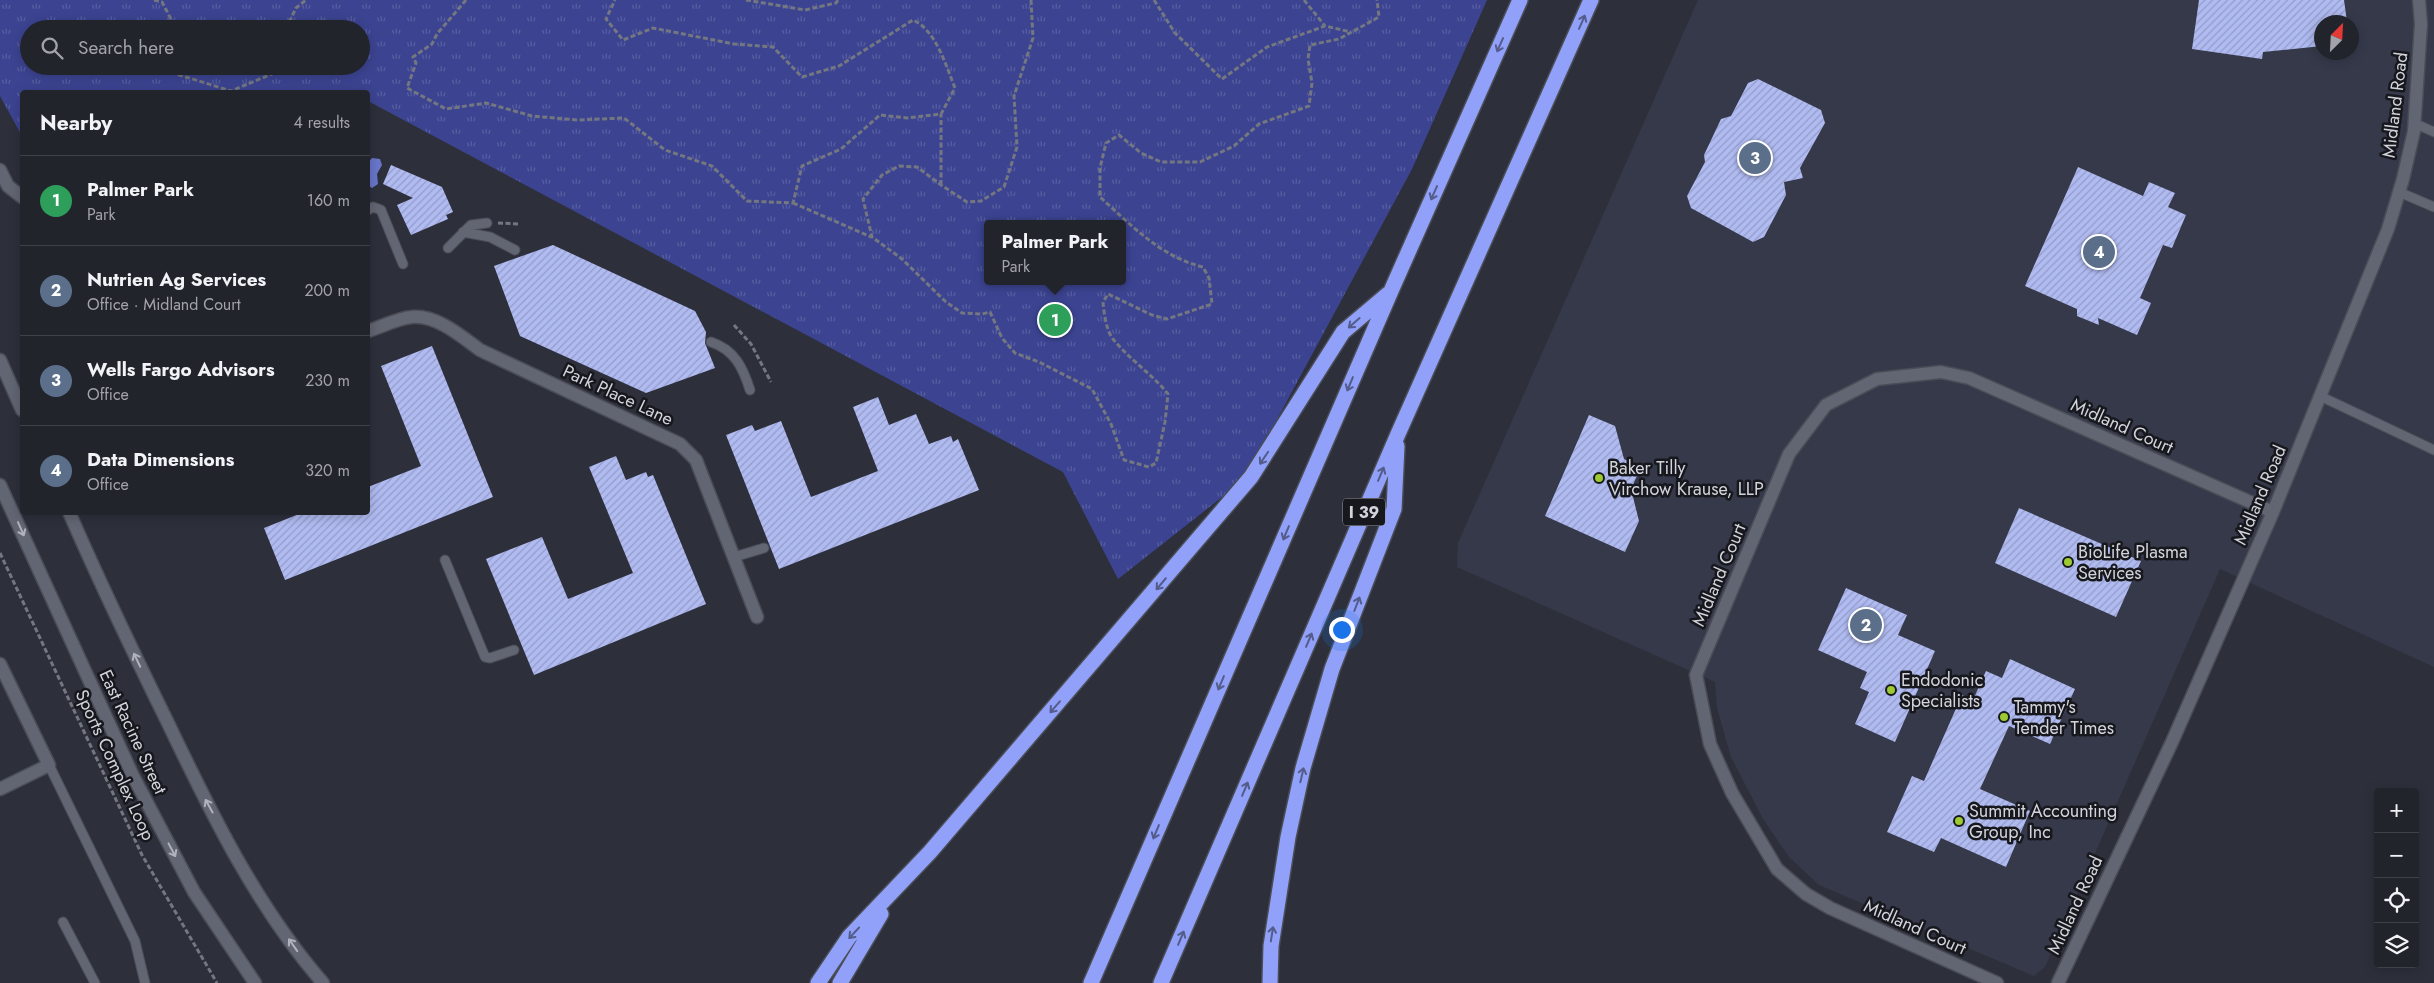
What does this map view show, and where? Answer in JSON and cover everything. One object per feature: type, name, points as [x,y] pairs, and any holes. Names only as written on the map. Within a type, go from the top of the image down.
[{"type":"highway","points":[[1091,983],[1391,291],[1520,0]]},
{"type":"highway","name":"I 39","points":[[1161,983],[1398,434],[1591,0]]},
{"type":"highway","points":[[818,983],[849,937],[900,886],[1251,477],[1343,332],[1391,291]]},
{"type":"highway","points":[[1270,983],[1272,937],[1288,837],[1303,768],[1332,669],[1394,509],[1398,434]]},
{"type":"highway","points":[[840,983],[861,945],[900,886]]},
{"type":"street","name":"Midland Road","points":[[2058,983],[2172,742],[2273,512],[2388,229],[2399,192],[2414,123],[2421,24],[2419,0]]},
{"type":"street","points":[[0,170],[8,186],[20,195]]},
{"type":"street","name":"Park Place Lane","points":[[370,330],[412,317],[428,319],[449,328],[480,350],[507,364],[680,444],[696,460],[757,617]]},
{"type":"street","points":[[0,360],[20,405]]},
{"type":"street","name":"Midland Court","points":[[1997,983],[1830,908],[1790,882],[1777,870],[1759,842],[1732,793],[1710,744],[1696,675],[1789,454],[1826,405],[1877,379],[1941,372],[1969,378],[2273,512]]},
{"type":"street","name":"East Racine Street","points":[[0,485],[133,776],[194,892],[255,983]]},
{"type":"street","name":"East Racine Street","points":[[70,515],[200,791],[256,893],[304,961],[323,983]]},
{"type":"street","points":[[0,664],[49,765],[0,788]]},
{"type":"lane","points":[[2414,123],[2434,132]]},
{"type":"lane","points":[[2399,192],[2434,207]]},
{"type":"lane","points":[[370,209],[373,207],[381,210],[403,264]]},
{"type":"lane","points":[[448,248],[471,225],[488,223]]},
{"type":"lane","points":[[463,232],[490,238],[515,250]]},
{"type":"lane","points":[[711,342],[729,350],[739,361],[750,390]]},
{"type":"lane","points":[[2320,396],[2434,450]]},
{"type":"lane","points":[[734,557],[764,548]]},
{"type":"lane","points":[[445,560],[486,657],[490,658],[514,650]]},
{"type":"lane","points":[[49,765],[135,941],[145,983]]},
{"type":"lane","points":[[63,922],[95,983]]},
{"type":"path","points":[[154,0],[162,2],[171,20]]},
{"type":"path","points":[[290,20],[296,8],[306,0]]},
{"type":"path","points":[[466,0],[437,34],[432,44],[413,57],[416,62],[407,88],[446,109],[486,103],[532,116],[577,120],[624,118],[665,150],[712,166],[747,202],[793,203],[872,238],[902,259],[946,302],[962,313],[982,314],[990,312],[1002,338],[1015,353],[1039,362],[1092,389],[1111,424],[1124,460],[1149,467],[1156,463],[1165,422],[1168,394],[1153,376],[1112,338],[1105,317],[1103,302],[1108,294],[1152,315],[1167,319],[1212,304],[1210,278],[1203,267],[1185,263],[1157,247],[1100,197],[1100,168],[1106,143],[1118,135],[1141,153],[1161,162],[1200,162],[1234,146],[1259,124],[1310,106],[1312,83],[1308,59],[1310,46],[1339,39],[1379,17],[1377,0]]},
{"type":"path","points":[[615,0],[606,19],[623,40],[653,28],[734,44],[773,47],[802,77],[839,66],[913,20],[922,24],[941,55],[955,88],[941,114],[940,186]]},
{"type":"path","points":[[746,0],[805,10],[836,3],[838,0]]},
{"type":"path","points":[[872,238],[863,199],[882,175],[899,166],[917,166],[940,186],[967,202],[981,201],[1004,187],[1017,147],[1014,96],[1033,38],[1031,0]]},
{"type":"path","points":[[1154,0],[1175,33],[1222,79],[1267,47],[1325,26],[1352,32]]},
{"type":"path","points":[[1304,0],[1325,26]]},
{"type":"path","points":[[179,75],[227,90]]},
{"type":"path","points":[[232,90],[269,75]]},
{"type":"path","points":[[793,203],[802,166],[841,149],[880,116],[907,118],[941,114]]},
{"type":"path","points":[[488,223],[519,224]]},
{"type":"path","points":[[734,325],[751,344],[771,382]]},
{"type":"path","name":"Sports Complex Loop","points":[[0,553],[142,854],[217,983]]},
{"type":"shaded area","points":[[1698,0],[2434,0],[2434,667],[2220,569],[2045,967],[2034,976],[1819,885],[1789,857],[1763,819],[1731,757],[1717,708],[1715,682],[1457,567],[1458,543]]},
{"type":"green space","points":[[0,0],[1487,0],[1412,169],[1245,479],[1118,579],[1063,472],[370,102],[370,90],[20,90],[20,132],[0,96]]},
{"type":"water","points":[[372,158],[380,159],[382,165],[377,174],[378,184],[372,188],[370,186],[370,160]]},
{"type":"building","points":[[2199,0],[2344,0],[2346,15],[2314,15],[2314,47],[2263,52],[2262,59],[2192,49]]},
{"type":"building","points":[[1758,79],[1821,110],[1825,123],[1800,168],[1803,178],[1784,182],[1786,195],[1764,237],[1753,242],[1691,208],[1687,196],[1705,162],[1704,155],[1721,119],[1731,116],[1748,83]]},
{"type":"building","points":[[391,165],[442,187],[453,212],[446,215],[448,219],[411,235],[397,205],[413,198],[383,184]]},
{"type":"building","points":[[2078,167],[2143,196],[2149,182],[2175,193],[2168,207],[2186,215],[2172,248],[2163,245],[2140,298],[2151,303],[2137,335],[2098,318],[2099,325],[2077,316],[2077,309],[2025,286]]},
{"type":"building","points":[[553,245],[695,311],[706,332],[705,343],[715,368],[646,393],[520,336],[494,266]]},
{"type":"building","points":[[432,346],[493,497],[285,580],[264,528],[296,515],[370,515],[370,486],[421,466],[381,366]]},
{"type":"building","points":[[878,397],[889,425],[916,414],[929,444],[951,436],[953,442],[958,439],[979,490],[779,569],[726,435],[752,425],[755,431],[781,421],[811,497],[878,471],[853,407]]},
{"type":"building","name":"Baker Tilly Virchow Krause, LLP","points":[[1589,415],[1615,426],[1624,459],[1641,467],[1631,489],[1639,521],[1625,552],[1545,516]]},
{"type":"building","points":[[616,456],[626,480],[646,472],[648,477],[653,475],[706,604],[534,675],[486,559],[542,537],[568,599],[633,573],[589,467]]},
{"type":"building","name":"BioLife Plasma Services","points":[[2019,508],[2141,561],[2116,617],[1995,563]]},
{"type":"building","points":[[1846,588],[1907,615],[1898,635],[1935,651],[1895,742],[1855,724],[1869,692],[1860,688],[1867,672],[1818,650]]},
{"type":"building","points":[[2010,659],[2075,689],[2050,744],[2009,726],[1980,789],[2030,811],[2006,867],[1941,838],[1934,852],[1887,832],[1912,776],[1924,781],[1962,695],[1973,700],[1986,671],[2002,678]]},
{"type":"place","name":"Wells Fargo Advisors","points":[[1755,158]]},
{"type":"place","name":"Data Dimensions","points":[[2099,252]]},
{"type":"place","name":"Palmer Park","points":[[1055,320]]},
{"type":"place","name":"Baker Tilly Virchow Krause, LLP","points":[[1599,478]]},
{"type":"place","name":"BioLife Plasma Services","points":[[2068,562]]},
{"type":"place","name":"Nutrien Ag Services","points":[[1866,625]]},
{"type":"place","name":"Endodonic Specialists","points":[[1891,690]]},
{"type":"place","name":"Tammy's Tender Times","points":[[2004,717]]},
{"type":"place","name":"Summit Accounting Group, Inc","points":[[1959,821]]}]
